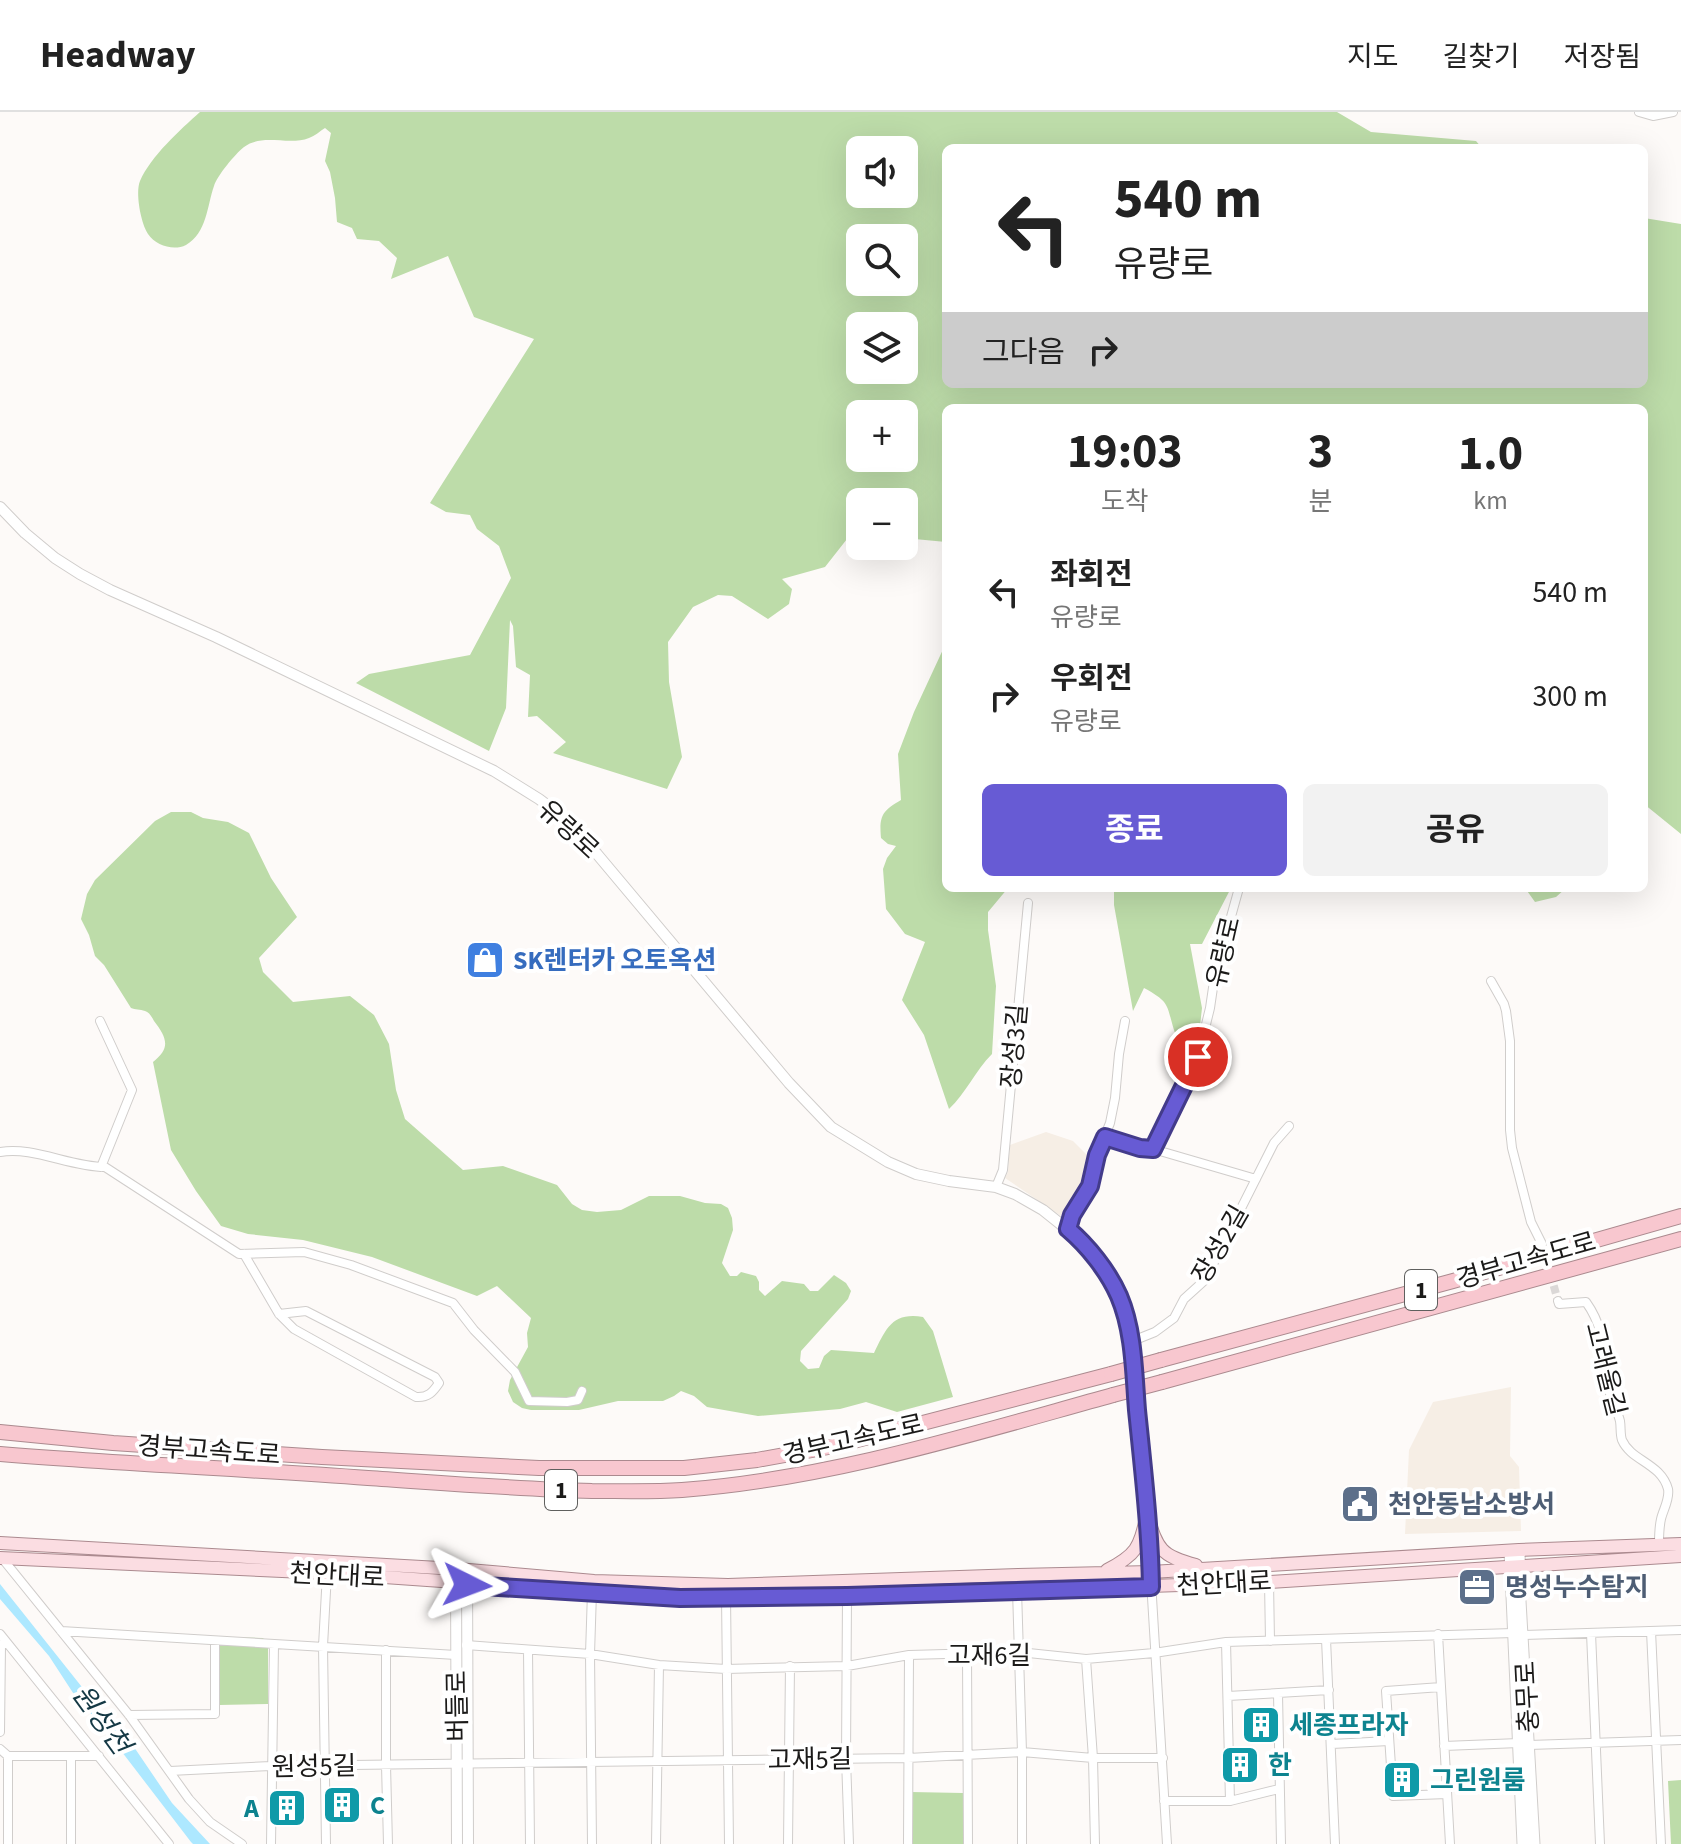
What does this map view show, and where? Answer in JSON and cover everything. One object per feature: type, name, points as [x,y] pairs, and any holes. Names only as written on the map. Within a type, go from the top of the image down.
[{"type":"highway","name":"경부고속도로","points":[[0,1432],[322,1457],[539,1468],[684,1468],[757,1460],[834,1446],[1111,1374],[1681,1216]]},
{"type":"highway","name":"경부고속도로","points":[[0,1454],[540,1490],[680,1490],[752,1483],[816,1472],[949,1440],[1681,1239]]},
{"type":"main road","points":[[1147,1515],[1160,1548],[1175,1560],[1213,1569]]},
{"type":"main road","points":[[1102,1573],[1125,1561],[1137,1549],[1147,1515]]},
{"type":"main road","name":"천안대로","points":[[0,1543],[462,1577],[592,1592],[680,1598],[1151,1587],[1681,1556]]},
{"type":"main road","name":"천안대로","points":[[1,1558],[327,1573],[728,1585],[1151,1572],[1681,1544]]},
{"type":"main road","name":"충무로","points":[[1514,1551],[1524,1744],[1534,1844]]},
{"type":"main road","name":"충무로","points":[[1523,1844],[1524,1744]]},
{"type":"street","points":[[1639,112],[1653,116],[1673,112]]},
{"type":"street","name":"유량로","points":[[0,507],[25,533],[80,574],[494,771],[539,799],[559,814],[597,854],[789,1083],[831,1127],[888,1162],[916,1174],[996,1187],[1015,1194],[1043,1210],[1078,1238],[1109,1278],[1119,1297],[1130,1342],[1151,1572]]},
{"type":"street","name":"유량로","points":[[1153,1149],[1198,1057],[1227,924],[1238,892]]},
{"type":"street","name":"장성3길","points":[[996,1187],[1003,1170],[1028,903]]},
{"type":"street","points":[[1491,981],[1504,1004],[1510,1041],[1512,1148],[1531,1222],[1542,1244]]},
{"type":"street","points":[[100,1021],[132,1090],[101,1167]]},
{"type":"street","points":[[1068,1229],[1072,1215],[1090,1186],[1097,1155],[1110,1123],[1125,1021]]},
{"type":"street","name":"장성2길","points":[[1130,1342],[1155,1332],[1174,1318],[1184,1299],[1205,1280],[1274,1143],[1289,1126]]},
{"type":"street","points":[[1105,1137],[1256,1179]]},
{"type":"street","points":[[0,1152],[13,1150],[89,1167],[105,1167],[239,1254],[304,1252],[351,1265],[453,1303],[474,1330],[515,1372],[529,1401],[578,1400],[582,1391]]},
{"type":"street","points":[[244,1254],[279,1314],[294,1329],[416,1397],[432,1392],[439,1383],[435,1377],[306,1311],[279,1314]]},
{"type":"street","name":"고래울길","points":[[1558,1301],[1559,1304],[1586,1302],[1589,1306],[1604,1343],[1608,1389],[1623,1441],[1634,1454],[1657,1469],[1668,1488],[1659,1544]]},
{"type":"street","points":[[1,1558],[129,1715],[189,1799],[210,1822],[242,1844]]},
{"type":"street","points":[[1151,1572],[1167,1844]]},
{"type":"street","points":[[326,1844],[323,1646],[327,1573]]},
{"type":"street","name":"버들로","points":[[457,1844],[466,1645],[462,1577]]},
{"type":"street","name":"버들로","points":[[462,1577],[456,1655],[468,1844]]},
{"type":"street","points":[[1269,1582],[1270,1641]]},
{"type":"street","points":[[1017,1590],[1022,1844]]},
{"type":"street","points":[[592,1592],[592,1844]]},
{"type":"street","points":[[847,1596],[849,1844]]},
{"type":"street","points":[[726,1597],[729,1844]]},
{"type":"street","name":"고재6길","points":[[466,1645],[590,1654],[659,1665],[726,1669],[847,1666],[909,1655],[1019,1652],[1086,1659],[1226,1642],[1438,1634],[1681,1630]]},
{"type":"street","points":[[61,1631],[456,1655]]},
{"type":"street","points":[[1651,1631],[1661,1844]]},
{"type":"street","points":[[1591,1633],[1600,1844]]},
{"type":"street","points":[[1438,1634],[1450,1844]]},
{"type":"street","points":[[0,1732],[3,1638]]},
{"type":"street","points":[[3,1638],[169,1844]]},
{"type":"street","points":[[1326,1639],[1335,1844]]},
{"type":"street","points":[[129,1715],[215,1714],[215,1641]]},
{"type":"street","points":[[1226,1642],[1230,1801]]},
{"type":"street","points":[[271,1844],[274,1645]]},
{"type":"street","points":[[386,1650],[388,1844]]},
{"type":"street","points":[[528,1650],[530,1844]]},
{"type":"street","points":[[908,1844],[909,1655]]},
{"type":"street","points":[[967,1655],[968,1844]]},
{"type":"street","points":[[1086,1659],[1095,1844]]},
{"type":"street","points":[[656,1844],[659,1665]]},
{"type":"street","points":[[788,1844],[790,1666]]},
{"type":"street","points":[[1441,1687],[1386,1691],[1393,1796],[1447,1794]]},
{"type":"street","points":[[1228,1696],[1329,1690]]},
{"type":"street","points":[[1278,1694],[1281,1844]]},
{"type":"street","points":[[1524,1744],[1681,1740]]},
{"type":"street","points":[[1332,1744],[1389,1741]]},
{"type":"street","name":"충무로","points":[[1444,1746],[1524,1744]]},
{"type":"street","points":[[0,1749],[8,1756],[99,1756]]},
{"type":"street","name":"고재5길","points":[[462,1764],[908,1758],[1022,1752],[1093,1758],[1163,1758]]},
{"type":"street","points":[[8,1756],[8,1844]]},
{"type":"street","points":[[71,1756],[71,1844]]},
{"type":"street","name":"원성5길","points":[[170,1771],[271,1766],[462,1764]]},
{"type":"street","points":[[1164,1801],[1230,1801],[1279,1789]]},
{"type":"shaded area","points":[[1046,1132],[1073,1141],[1090,1158],[1085,1184],[1061,1216],[1005,1178],[1010,1145]]},
{"type":"shaded area","points":[[1511,1387],[1510,1456],[1519,1467],[1521,1531],[1405,1534],[1409,1450],[1433,1402]]},
{"type":"green space","points":[[200,112],[1337,112],[1371,132],[1476,141],[1479,144],[942,144],[942,388],[1648,388],[1648,219],[1681,224],[1681,834],[1648,807],[1648,404],[942,404],[942,542],[918,539],[918,488],[846,488],[846,540],[825,567],[782,579],[792,589],[789,604],[768,619],[732,596],[718,595],[693,607],[668,642],[669,682],[682,757],[667,789],[553,753],[566,742],[537,716],[528,717],[530,675],[516,667],[510,620],[506,708],[489,751],[356,683],[369,674],[470,655],[511,578],[499,546],[477,529],[470,515],[446,512],[430,503],[534,339],[474,317],[448,256],[391,279],[397,258],[379,241],[357,239],[352,228],[337,222],[330,172],[325,161],[331,133],[325,128],[301,140],[259,141],[244,147],[216,182],[198,234],[186,245],[176,248],[156,242],[148,234],[138,200],[140,181],[159,153]]},
{"type":"green space","points":[[942,652],[942,892],[1005,892],[988,912],[996,986],[992,1054],[949,1109],[924,1035],[902,1000],[925,942],[905,934],[886,909],[883,869],[896,846],[881,838],[881,819],[890,807],[901,800],[898,754]]},
{"type":"green space","points":[[171,812],[191,812],[203,818],[228,822],[249,833],[271,878],[297,917],[259,958],[263,972],[293,1002],[350,996],[374,1015],[389,1044],[396,1090],[405,1119],[463,1170],[503,1166],[557,1185],[572,1204],[582,1210],[597,1212],[621,1210],[649,1196],[680,1196],[721,1204],[728,1208],[732,1218],[733,1230],[722,1263],[730,1276],[741,1272],[756,1276],[759,1290],[765,1296],[782,1281],[804,1284],[810,1291],[818,1291],[834,1275],[851,1291],[848,1299],[801,1351],[800,1361],[808,1369],[819,1368],[824,1356],[831,1350],[874,1353],[891,1324],[904,1317],[923,1317],[933,1331],[953,1397],[897,1412],[866,1402],[840,1409],[758,1416],[707,1407],[694,1396],[681,1391],[663,1401],[618,1401],[579,1410],[522,1408],[513,1402],[508,1391],[510,1380],[528,1347],[527,1333],[531,1318],[497,1286],[477,1296],[372,1257],[303,1240],[248,1234],[221,1226],[171,1150],[153,1062],[165,1047],[162,1033],[148,1012],[131,1008],[95,956],[81,919],[87,894],[95,880],[155,821]]},
{"type":"green space","points":[[1114,892],[1229,892],[1202,944],[1190,944],[1202,1008],[1199,1035],[1190,1062],[1176,1037],[1164,1002],[1144,988],[1133,1011]]},
{"type":"green space","points":[[1528,892],[1562,892],[1556,897],[1535,902]]},
{"type":"green space","points":[[223,1637],[263,1638],[268,1645],[268,1704],[219,1705],[219,1641]]},
{"type":"green space","points":[[1681,1780],[1681,1844],[1671,1844],[1668,1781]]},
{"type":"green space","points":[[911,1792],[963,1793],[965,1844],[911,1844]]},
{"type":"water","name":"원성천","points":[[0,1584],[136,1750],[172,1803],[210,1844],[191,1842],[99,1722],[77,1699],[49,1656],[0,1599]]},
{"type":"tunnel","points":[[1544,1251],[1558,1301]]},
{"type":"place","name":"SK렌터카 오토옥션","points":[[485,960]]},
{"type":"place","name":"천안동남소방서","points":[[1360,1504]]},
{"type":"place","name":"명성누수탐지","points":[[1477,1587]]},
{"type":"place","name":"세종프라자","points":[[1261,1725]]},
{"type":"place","name":"한","points":[[1240,1765]]},
{"type":"place","name":"그린원룸","points":[[1402,1780]]},
{"type":"place","name":"C","points":[[342,1805]]},
{"type":"place","name":"A","points":[[287,1808]]},
{"type":"route","points":[[467,1585],[680,1598],[1151,1587],[1131,1345],[1125,1317],[1109,1278],[1068,1229],[1072,1215],[1090,1186],[1105,1137],[1153,1149],[1198,1057]]}]
